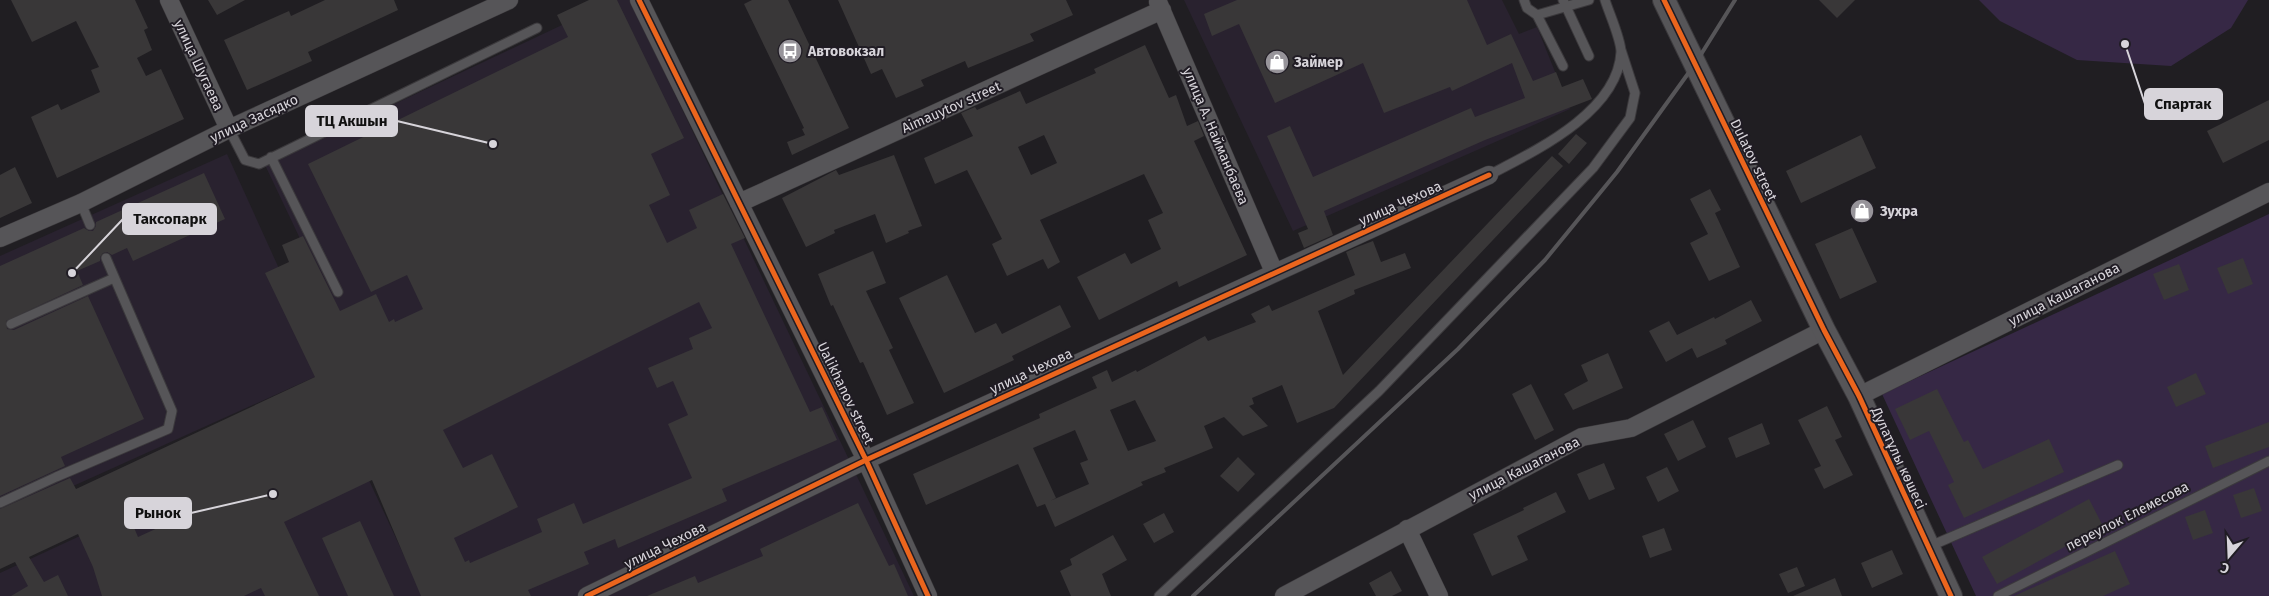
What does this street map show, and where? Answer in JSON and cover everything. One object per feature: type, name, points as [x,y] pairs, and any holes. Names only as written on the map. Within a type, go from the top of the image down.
[{"type":"street","name":"улица Шугаева","points":[[169,0],[229,130]]},
{"type":"street","name":"улица Засядко","points":[[0,238],[81,203],[229,130],[508,0]]},
{"type":"street","name":"Ualikhanov street","points":[[639,0],[866,460],[928,596]]},
{"type":"street","name":"Dulatov street","points":[[1664,0],[1824,330]]},
{"type":"street","name":"Aimauytov street","points":[[739,203],[1160,5]]},
{"type":"street","name":"улица А. Найманбаева","points":[[1160,5],[1274,272]]},
{"type":"street","name":"улица Чехова","points":[[587,596],[866,460],[1489,175]]},
{"type":"street","name":"улица Кашаганова","points":[[1859,396],[2269,192]]},
{"type":"street","name":"Дулатұлы көшесі","points":[[1824,330],[1859,396],[1948,595]]},
{"type":"street","name":"улица Кашаганова","points":[[1284,596],[1582,437],[1631,428],[1824,330]]},
{"type":"street","points":[[1407,529],[1439,596]]},
{"type":"lane","points":[[1524,0],[1527,8],[1538,15],[1563,66]]},
{"type":"lane","points":[[1538,15],[1564,3],[1589,0]]},
{"type":"lane","points":[[1159,596],[1379,391],[1593,168],[1630,118],[1635,92],[1605,0]]},
{"type":"lane","points":[[1564,3],[1589,56]]},
{"type":"lane","points":[[229,130],[245,160],[259,164],[537,28]]},
{"type":"lane","points":[[1489,175],[1553,142],[1605,96],[1617,72],[1621,50]]},
{"type":"lane","points":[[271,157],[338,292]]},
{"type":"lane","points":[[81,203],[90,225]]},
{"type":"lane","points":[[0,503],[168,429],[172,411],[106,258]]},
{"type":"lane","points":[[11,324],[114,278]]},
{"type":"lane","name":"переулок Елемесова","points":[[1998,596],[2269,461]]},
{"type":"lane","points":[[1928,547],[2118,465]]},
{"type":"shaded area","points":[[615,0],[630,0],[914,596],[470,596],[265,165]]},
{"type":"shaded area","points":[[1184,0],[1502,0],[1519,34],[1537,27],[1570,109],[1293,231]]},
{"type":"shaded area","points":[[1979,0],[2248,0],[2231,28],[2171,66],[2077,60],[2000,21]]},
{"type":"shaded area","points":[[227,154],[326,372],[0,519],[0,256]]},
{"type":"shaded area","points":[[2269,214],[2269,596],[1976,596],[1882,394]]},
{"type":"shaded area","points":[[339,416],[423,596],[0,596],[0,573]]},
{"type":"building","points":[[11,0],[135,0],[148,28],[144,30],[152,50],[137,58],[146,76],[161,69],[184,119],[57,178],[31,117],[58,104],[61,110],[100,92],[91,70],[99,67],[76,21],[32,42]]},
{"type":"building","points":[[208,0],[245,0],[217,15]]},
{"type":"building","points":[[325,0],[394,0],[398,10],[308,52],[312,61],[247,90],[224,40],[289,11],[291,16]]},
{"type":"building","points":[[589,0],[617,0],[684,138],[651,154],[670,195],[649,205],[667,243],[697,228],[689,210],[723,194],[745,238],[731,244],[810,412],[822,407],[837,440],[722,489],[727,501],[618,548],[615,539],[584,552],[589,564],[528,590],[531,596],[421,596],[372,480],[284,522],[319,596],[265,596],[261,588],[244,596],[102,596],[93,567],[78,534],[29,557],[44,582],[58,575],[68,596],[11,596],[28,586],[15,562],[0,569],[0,509],[70,478],[76,489],[315,377],[265,273],[289,262],[282,245],[303,236],[340,311],[376,294],[389,322],[394,319],[395,322],[423,309],[407,275],[371,292],[308,164],[568,37],[557,15]],"holes":[[[699,302],[712,328],[689,338],[693,349],[648,368],[657,388],[673,381],[688,415],[668,424],[692,478],[583,524],[574,503],[537,519],[542,532],[470,563],[469,560],[465,562],[454,538],[518,507],[492,454],[463,468],[443,430]],[[150,500],[162,526],[138,537],[127,511]]]},
{"type":"building","name":"Автовокзал","points":[[752,0],[788,0],[849,128],[792,155],[787,142],[805,135],[802,129],[804,128],[744,4]]},
{"type":"building","points":[[838,0],[1066,0],[1073,15],[1030,34],[1034,41],[968,68],[965,61],[921,80],[924,86],[896,98],[882,69],[871,74]]},
{"type":"building","points":[[1237,0],[1467,0],[1487,45],[1511,34],[1533,81],[1556,72],[1562,87],[1583,79],[1592,99],[1485,140],[1324,211],[1333,235],[1304,248],[1298,233],[1308,229],[1267,136],[1290,126],[1313,177],[1471,108],[1475,117],[1525,98],[1512,63],[1452,91],[1450,87],[1384,113],[1363,63],[1275,103],[1239,24],[1212,36],[1204,14]]},
{"type":"building","points":[[1819,0],[1855,0],[1837,18]]},
{"type":"building","points":[[1145,45],[1169,98],[1176,95],[1187,126],[1198,121],[1204,136],[1194,141],[1247,255],[1179,287],[1177,281],[1099,320],[1077,277],[1125,253],[1131,264],[1161,249],[1148,220],[1163,213],[1144,174],[1040,220],[1060,262],[1048,269],[1043,259],[1007,276],[992,244],[1002,239],[967,170],[935,184],[924,158],[973,136],[961,113],[975,107],[977,110],[1020,91],[1026,104],[1096,73],[1094,69]],"holes":[[[1044,135],[1057,163],[1031,175],[1018,147]]]},
{"type":"building","points":[[2269,100],[2269,140],[2223,163],[2207,131]]},
{"type":"building","points":[[1576,134],[1587,143],[1569,164],[1558,154]]},
{"type":"building","points":[[1861,135],[1876,168],[1801,203],[1786,171]]},
{"type":"building","points":[[894,155],[922,226],[886,243],[875,214],[834,230],[835,233],[806,247],[782,198],[836,170],[839,175]]},
{"type":"building","points":[[1552,156],[1563,166],[1334,408],[1297,423],[1282,385],[1252,398],[1254,404],[1249,406],[1268,426],[1243,436],[1224,417],[1204,426],[1213,448],[1164,468],[1166,472],[1141,482],[1143,485],[1055,527],[1045,504],[1037,507],[1018,464],[926,505],[913,474],[1040,418],[1039,414],[1097,388],[1092,377],[1107,370],[1112,382],[1136,370],[1137,372],[1205,336],[1208,341],[1256,322],[1251,314],[1269,305],[1272,311],[1355,275],[1346,252],[1373,241],[1381,262],[1405,253],[1411,268],[1354,290],[1355,294],[1318,311],[1343,375]],"holes":[[[1135,400],[1156,441],[1128,451],[1110,410]],[[1075,430],[1088,460],[1080,463],[1089,484],[1050,501],[1056,498],[1033,448]]]},
{"type":"building","points":[[15,167],[32,203],[0,218],[0,175]]},
{"type":"building","points":[[204,173],[225,219],[133,261],[127,248],[112,255],[107,252],[103,253],[100,261],[77,271],[83,285],[6,321],[7,329],[14,330],[88,296],[144,419],[61,457],[65,466],[0,496],[0,266],[84,228],[93,231],[96,222]]},
{"type":"building","points":[[1710,189],[1721,210],[1715,213],[1740,267],[1709,281],[1690,243],[1708,234],[1690,199]]},
{"type":"building","points":[[1852,228],[1877,282],[1840,299],[1815,244]]},
{"type":"building","points":[[873,251],[886,283],[866,291],[893,348],[889,350],[914,403],[887,415],[863,362],[860,363],[833,305],[831,306],[818,274]]},
{"type":"building","points":[[2243,258],[2253,284],[2228,294],[2217,268]]},
{"type":"building","points":[[2179,264],[2189,290],[2164,300],[2153,274]]},
{"type":"building","points":[[947,275],[975,333],[996,323],[1002,334],[1060,305],[1071,327],[1012,356],[1014,360],[944,393],[899,298]]},
{"type":"building","points":[[1751,300],[1762,321],[1725,340],[1727,344],[1697,358],[1692,348],[1666,362],[1649,331],[1669,321],[1677,335],[1714,317],[1715,319]]},
{"type":"building","points":[[1608,353],[1623,388],[1573,410],[1564,394],[1588,381],[1581,365]]},
{"type":"building","points":[[2196,373],[2206,394],[2176,407],[2167,387]]},
{"type":"building","points":[[1531,384],[1554,430],[1535,440],[1512,394]]},
{"type":"building","points":[[1937,389],[1964,442],[1968,440],[1983,469],[2049,439],[2064,472],[1964,518],[1948,485],[1954,482],[1929,431],[1910,440],[1895,409]]},
{"type":"building","points":[[1827,406],[1842,437],[1835,440],[1853,475],[1824,489],[1814,469],[1821,466],[1798,420]]},
{"type":"building","points":[[1693,420],[1706,447],[1678,461],[1664,434]]},
{"type":"building","points":[[2269,422],[2269,447],[2213,468],[2205,446]]},
{"type":"building","points":[[1762,423],[1770,444],[1736,458],[1728,438]]},
{"type":"building","points":[[1238,457],[1255,474],[1238,492],[1220,476]]},
{"type":"building","points":[[1604,463],[1615,489],[1589,500],[1577,474]]},
{"type":"building","points":[[1667,467],[1679,491],[1658,502],[1646,477]]},
{"type":"building","points":[[2254,488],[2262,511],[2241,518],[2233,495]]},
{"type":"building","points":[[1556,492],[1566,512],[1517,536],[1528,560],[1492,576],[1473,534],[1524,510],[1523,508]]},
{"type":"building","points":[[2089,499],[2103,526],[1997,584],[1982,557]]},
{"type":"building","points":[[858,503],[889,566],[894,564],[908,596],[647,596],[695,576],[698,583],[763,556],[760,549]]},
{"type":"building","points":[[2205,510],[2213,533],[2193,540],[2185,517]]},
{"type":"building","points":[[1164,513],[1174,532],[1154,543],[1143,524]]},
{"type":"building","points":[[360,521],[394,596],[348,596],[322,538]]},
{"type":"building","points":[[1664,528],[1672,550],[1650,558],[1642,536]]},
{"type":"building","points":[[1113,535],[1127,560],[1102,574],[1111,596],[1071,596],[1060,571],[1072,565],[1070,559]]},
{"type":"building","points":[[1892,550],[1903,574],[1872,588],[1861,563]]},
{"type":"building","points":[[2115,551],[2130,584],[2103,596],[2014,596]]},
{"type":"building","points":[[1797,567],[1805,586],[1788,593],[1779,574]]},
{"type":"building","points":[[1391,571],[1402,591],[1392,596],[1376,596],[1369,583]]},
{"type":"building","points":[[1835,578],[1842,596],[1793,596]]},
{"type":"railway","points":[[1193,596],[1458,349],[1545,260],[1617,172],[1695,64],[1735,0]]},
{"type":"cycle path","points":[[639,0],[866,460],[928,596]]},
{"type":"cycle path","points":[[1664,0],[1824,330],[1859,396],[1951,596]]},
{"type":"cycle path","points":[[587,596],[866,460],[1489,175]]},
{"type":"place","name":"Спартак","points":[[2125,44]]},
{"type":"place","name":"Автовокзал","points":[[790,51]]},
{"type":"place","name":"Займер","points":[[1277,62]]},
{"type":"place","name":"ТЦ Акшын","points":[[493,144]]},
{"type":"place","name":"Зухра","points":[[1862,211]]},
{"type":"place","name":"Таксопарк","points":[[72,273]]},
{"type":"place","name":"Рынок","points":[[273,494]]}]
